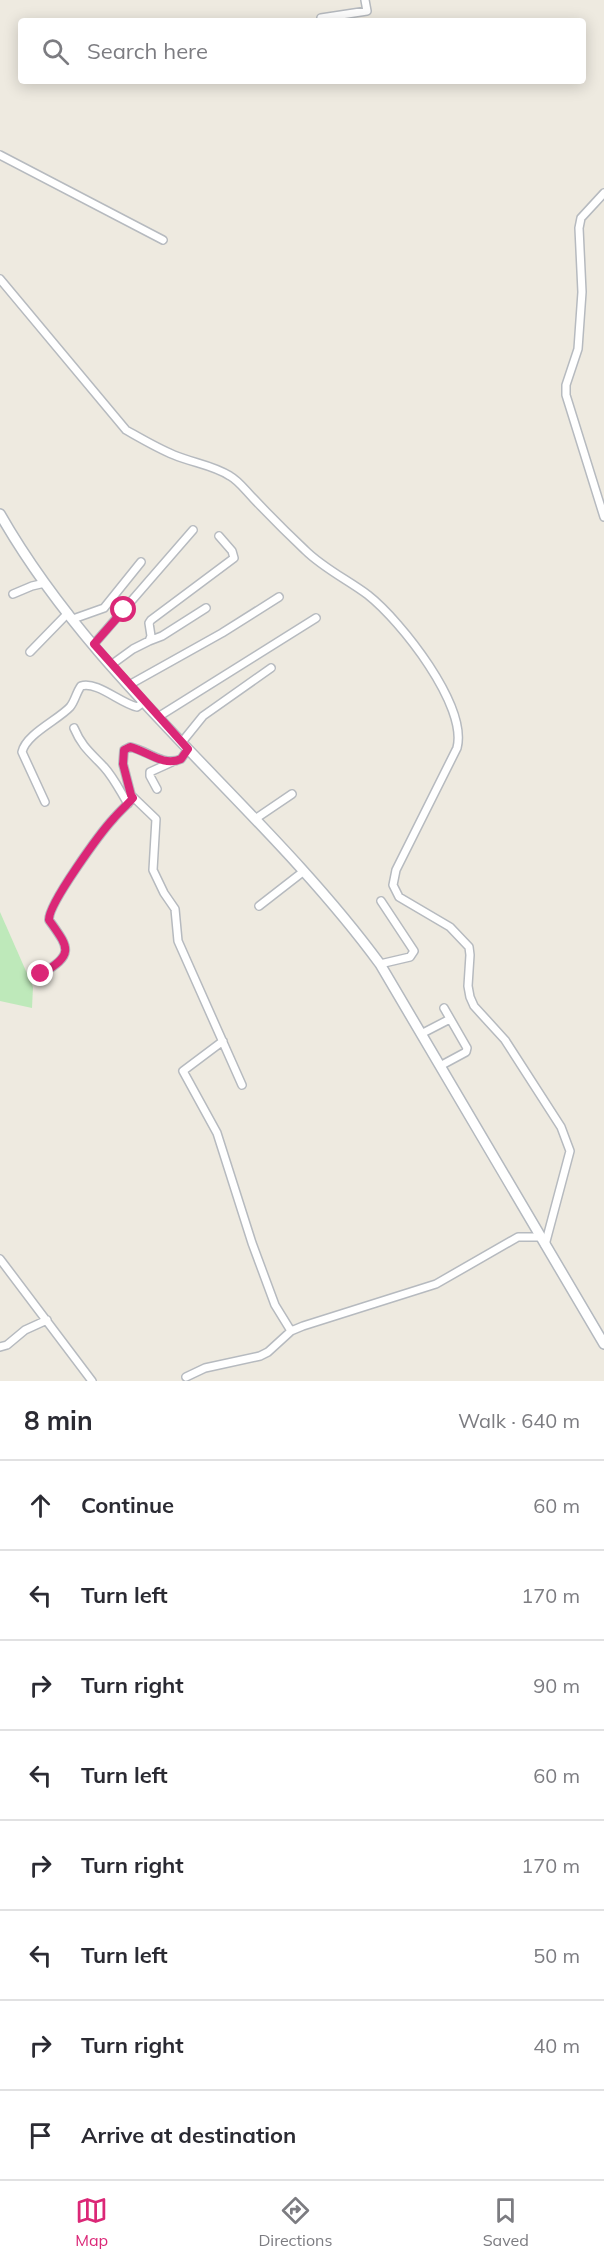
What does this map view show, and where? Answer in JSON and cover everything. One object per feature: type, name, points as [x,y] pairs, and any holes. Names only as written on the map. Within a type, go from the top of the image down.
[{"type":"main road","points":[[0,514],[15,541],[45,584],[111,665],[304,871],[380,964],[604,1344]]},
{"type":"street","points":[[321,18],[368,11],[368,1]]},
{"type":"street","points":[[0,155],[163,240]]},
{"type":"street","points":[[604,193],[581,218],[579,228],[581,319],[578,349],[566,385],[566,395],[604,517]]},
{"type":"street","points":[[0,279],[126,430],[147,443],[176,456],[213,467],[232,477],[306,551],[369,596],[411,640],[438,682],[458,724],[460,739],[458,748],[396,870],[393,885],[399,897],[450,927],[469,947],[470,998],[474,1006],[505,1040],[561,1127],[570,1151],[543,1241],[518,1237],[436,1284],[376,1305],[320,1319],[291,1331],[260,1356],[206,1368],[185,1380]]},
{"type":"street","points":[[94,644],[193,530]]},
{"type":"street","points":[[149,641],[151,636],[148,623],[150,620],[234,558],[232,551],[219,536]]},
{"type":"street","points":[[30,652],[71,616],[104,608],[141,562]]},
{"type":"street","points":[[13,594],[34,585],[45,584]]},
{"type":"street","points":[[129,685],[213,638],[279,597]]},
{"type":"street","points":[[111,665],[133,649],[162,636],[206,608]]},
{"type":"street","points":[[158,717],[316,618]]},
{"type":"street","points":[[157,789],[150,772],[181,759],[185,746],[202,716],[271,668]]},
{"type":"street","points":[[45,802],[22,752],[23,748],[71,706],[81,686],[92,684],[129,705],[137,707],[144,702]]},
{"type":"street","points":[[74,728],[83,748],[105,768],[131,801],[156,819],[153,870],[175,909],[178,941],[242,1085]]},
{"type":"street","points":[[41,974],[53,968],[66,954],[63,939],[49,920],[50,911],[60,892],[102,834],[131,801],[122,755],[127,748],[135,748],[162,760],[177,760]]},
{"type":"street","points":[[255,819],[292,794]]},
{"type":"street","points":[[259,906],[304,871]]},
{"type":"street","points":[[380,964],[410,957],[414,951],[381,901]]},
{"type":"street","points":[[440,1065],[467,1050],[467,1045],[444,1008]]},
{"type":"street","points":[[421,1034],[450,1019]]},
{"type":"street","points":[[223,1041],[183,1071],[217,1133],[275,1305],[291,1331]]},
{"type":"street","points":[[0,1259],[92,1381]]},
{"type":"street","points":[[0,1347],[7,1345],[25,1330],[47,1320]]},
{"type":"green space","points":[[0,912],[33,987],[32,1008],[0,1001]]},
{"type":"route","points":[[41,974],[53,968],[66,954],[63,939],[49,920],[50,911],[60,892],[102,834],[133,798],[123,764],[124,750],[130,747],[135,748],[155,758],[172,761],[181,759],[188,749],[94,644],[124,610]]}]
